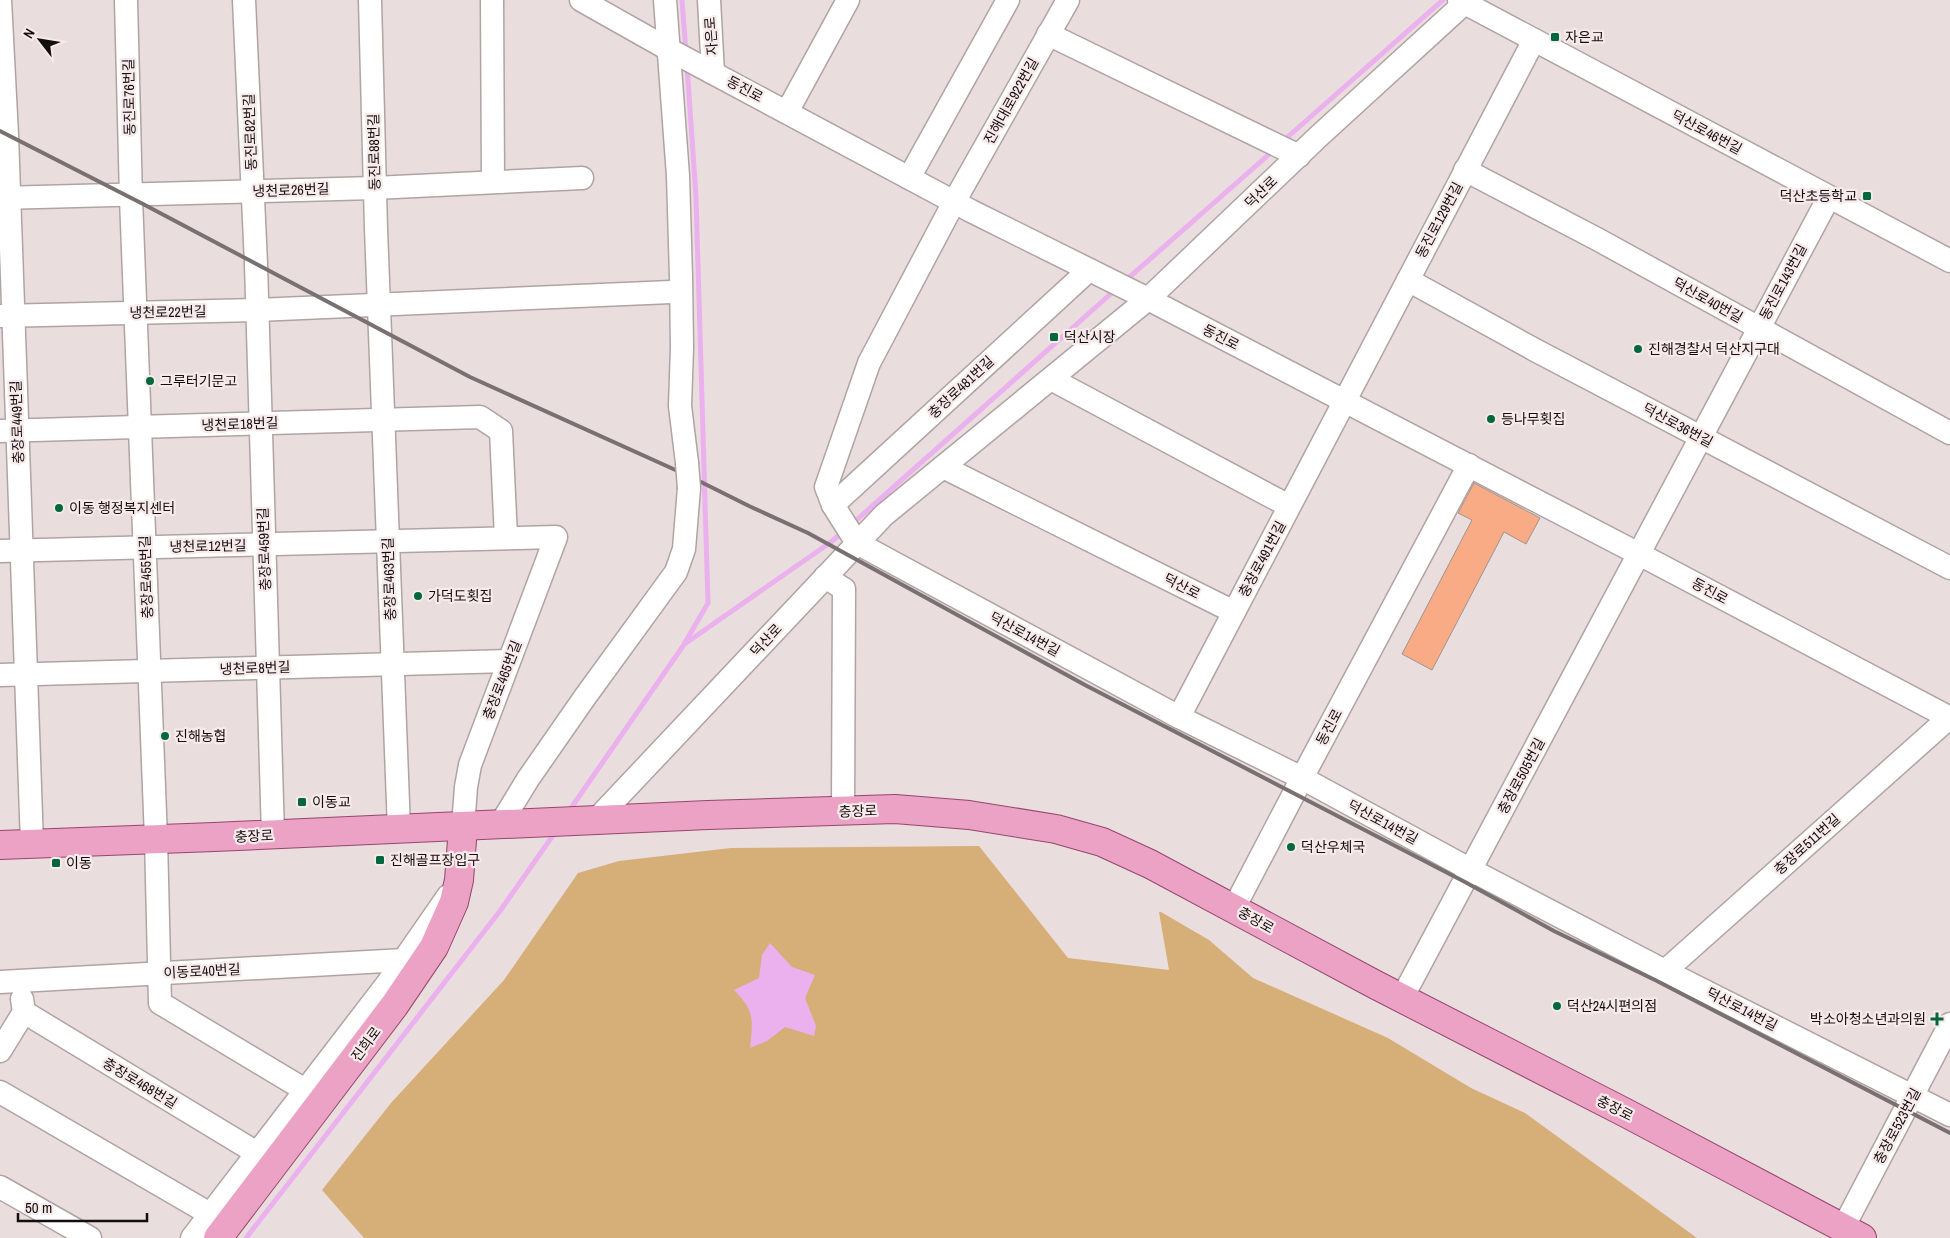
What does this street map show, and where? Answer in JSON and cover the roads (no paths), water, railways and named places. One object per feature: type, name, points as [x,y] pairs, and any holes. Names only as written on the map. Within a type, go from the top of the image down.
[{"type":"main road","name":"충장로","points":[[0,845],[896,809],[969,815],[1078,834],[1102,842],[1150,864],[1402,998],[1853,1233]]},
{"type":"main road","name":"진희로","points":[[214,1226],[389,1013],[424,962],[446,923],[454,902],[459,880],[463,827]]},
{"type":"street","name":"충장로449번길","points":[[0,0],[11,550],[26,674],[32,844]]},
{"type":"street","name":"동진로76번길","points":[[126,0],[131,194]]},
{"type":"street","name":"동진로82번길","points":[[244,0],[256,264]]},
{"type":"street","name":"동진로88번길","points":[[370,0],[374,188],[380,329]]},
{"type":"street","points":[[492,0],[493,182]]},
{"type":"street","name":"동진로","points":[[581,0],[668,49],[909,178],[1469,465],[1950,717]]},
{"type":"street","points":[[504,825],[528,779],[585,697],[658,600],[676,572],[684,550],[689,488],[680,406],[682,348],[678,176],[665,0]]},
{"type":"street","name":"자은로","points":[[709,0],[713,73]]},
{"type":"street","points":[[787,112],[848,0]]},
{"type":"street","points":[[909,178],[1008,0]]},
{"type":"street","name":"진해대로922번길","points":[[963,206],[1048,34],[1068,0]]},
{"type":"street","name":"덕산로46번길","points":[[1464,1],[1950,261]]},
{"type":"street","name":"덕산로","points":[[595,820],[884,515],[1148,299],[1464,1]]},
{"type":"street","points":[[1048,34],[1299,156]]},
{"type":"street","name":"동진로129번길","points":[[1344,401],[1534,40]]},
{"type":"street","name":"덕산로40번길","points":[[1465,170],[1597,239],[1950,433]]},
{"type":"street","name":"냉천로26번길","points":[[4,197],[374,188],[582,178]]},
{"type":"street","name":"충장로455번길","points":[[131,194],[160,973]]},
{"type":"street","name":"동진로143번길","points":[[1639,554],[1829,197]]},
{"type":"street","points":[[857,543],[833,505],[826,487],[869,363],[963,206]]},
{"type":"street","name":"충장로459번길","points":[[256,264],[273,835]]},
{"type":"street","name":"충장로481번길","points":[[833,505],[1089,270]]},
{"type":"street","name":"덕산로36번길","points":[[1408,280],[1950,568]]},
{"type":"street","points":[[379,304],[671,292]]},
{"type":"street","name":"냉천로22번길","points":[[7,316],[257,310],[379,304]]},
{"type":"street","name":"충장로463번길","points":[[380,329],[399,829]]},
{"type":"street","points":[[1051,379],[1289,506]]},
{"type":"street","name":"충장로491번길","points":[[1179,717],[1344,401]]},
{"type":"street","name":"냉천로18번길","points":[[9,431],[480,416],[501,431],[506,538]]},
{"type":"street","name":"동진로","points":[[1234,908],[1469,465]]},
{"type":"street","name":"덕산로","points":[[943,467],[1234,612]]},
{"type":"street","name":"냉천로12번길","points":[[11,550],[556,537]]},
{"type":"street","name":"충장로465번길","points":[[463,827],[466,787],[470,765],[556,537]]},
{"type":"street","name":"덕산로14번길","points":[[857,543],[1179,717],[1302,778],[1471,870],[1950,1115]]},
{"type":"street","name":"충장로505번길","points":[[1402,998],[1639,554]]},
{"type":"street","points":[[825,577],[844,589],[843,811]]},
{"type":"street","name":"냉천로8번길","points":[[0,675],[509,661]]},
{"type":"street","name":"충장로511번길","points":[[1666,971],[1950,717]]},
{"type":"street","points":[[192,1238],[214,1226],[257,1154],[404,960],[459,880]]},
{"type":"street","name":"이동로40번길","points":[[10,981],[404,960]]},
{"type":"street","points":[[160,973],[160,1003],[305,1090]]},
{"type":"street","points":[[0,1051],[24,1012],[10,981]]},
{"type":"street","name":"충장로468번길","points":[[24,1012],[257,1154]]},
{"type":"street","name":"충장로523번길","points":[[1853,1233],[1913,1095],[1950,1024]]},
{"type":"street","points":[[0,1092],[214,1226]]},
{"type":"street","points":[[0,1187],[90,1238]]},
{"type":"waterway","points":[[682,0],[686,52]]},
{"type":"waterway","points":[[1282,142],[1443,0]]},
{"type":"waterway","points":[[569,811],[683,646],[708,603],[696,197],[687,65]]},
{"type":"waterway","points":[[1125,281],[1274,150]]},
{"type":"waterway","points":[[852,524],[1115,290]]},
{"type":"waterway","points":[[686,643],[844,531]]},
{"type":"waterway","points":[[246,1238],[500,911],[556,831]]},
{"type":"railway","points":[[0,131],[143,204],[470,377],[691,477],[808,533],[1085,685],[1465,882],[1554,931],[1657,981],[1950,1133]]},
{"type":"place","name":"자은교","points":[[1555,37]]},
{"type":"place","name":"덕산초등학교","points":[[1867,196]]},
{"type":"place","name":"덕산시장","points":[[1054,337]]},
{"type":"place","name":"진해경찰서 덕산지구대","points":[[1638,349]]},
{"type":"place","name":"그루터기문고","points":[[150,381]]},
{"type":"place","name":"등나무횟집","points":[[1491,419]]},
{"type":"place","name":"이동 행정복지센터","points":[[59,508]]},
{"type":"place","name":"가덕도횟집","points":[[418,596]]},
{"type":"place","name":"진해농협","points":[[165,736]]},
{"type":"place","name":"이동교","points":[[302,802]]},
{"type":"place","name":"덕산우체국","points":[[1291,847]]},
{"type":"place","name":"진해골프장입구","points":[[380,860]]},
{"type":"place","name":"이동","points":[[56,863]]},
{"type":"place","name":"덕산24시편의점","points":[[1557,1006]]},
{"type":"place","name":"박소아청소년과의원","points":[[1937,1019]]}]
